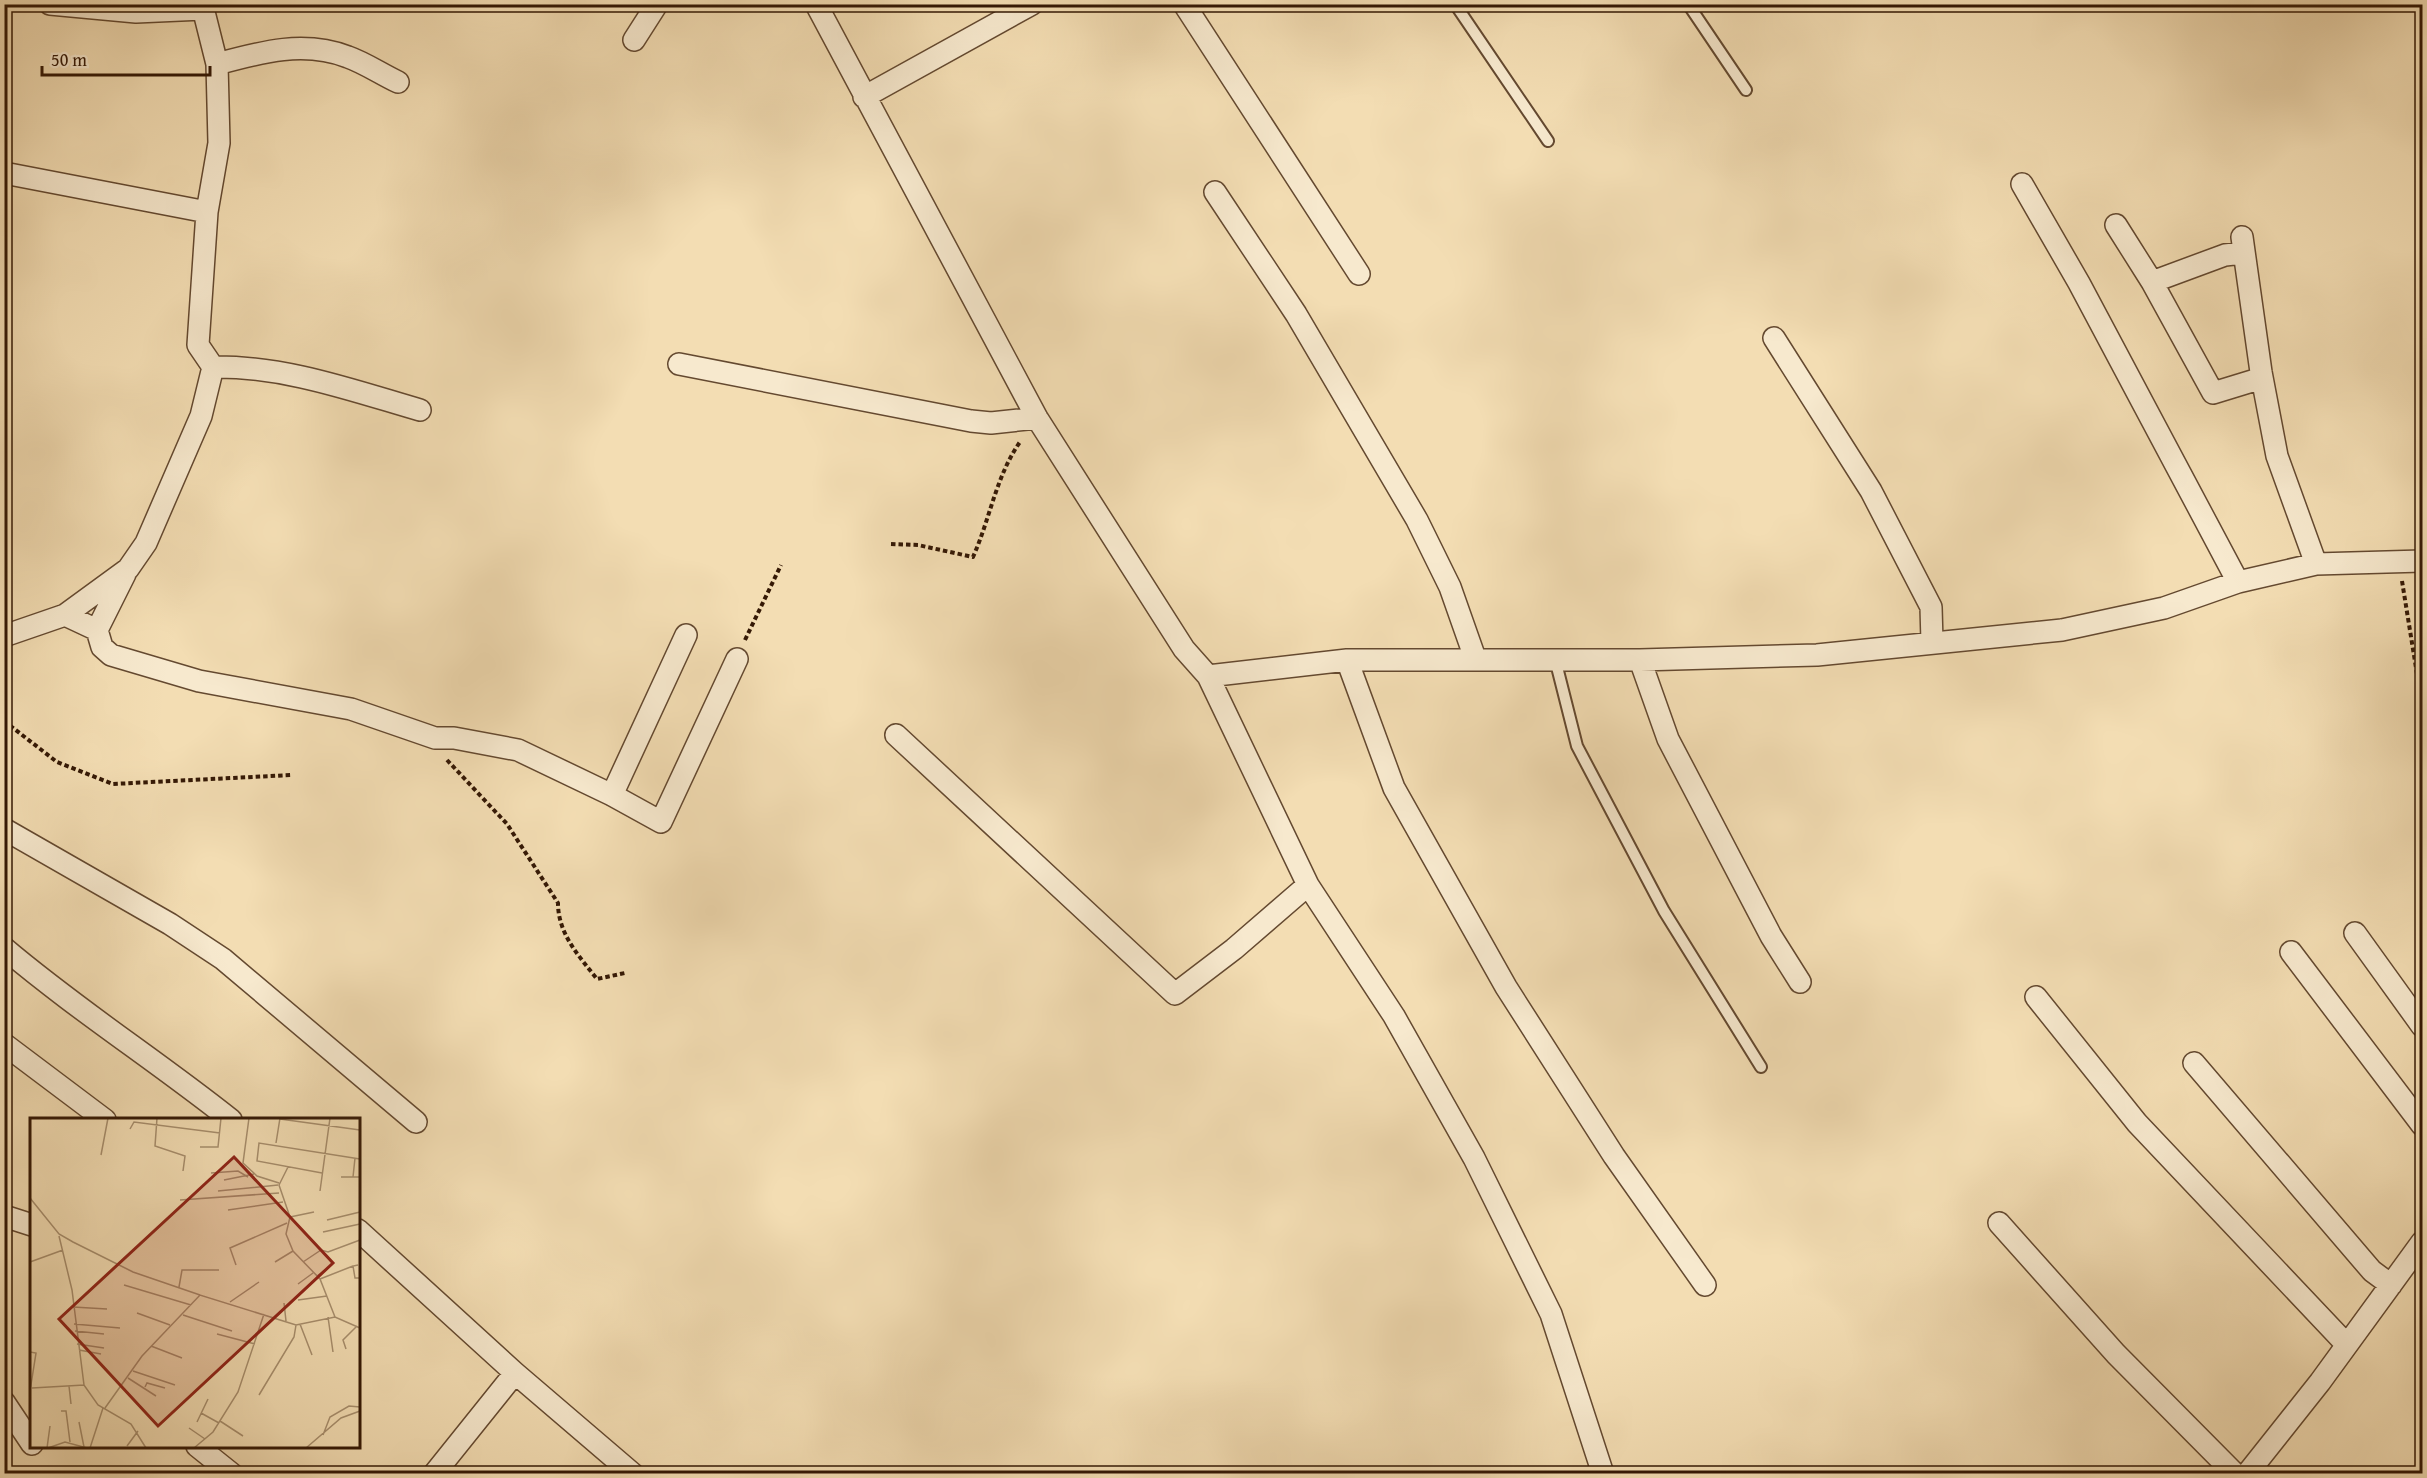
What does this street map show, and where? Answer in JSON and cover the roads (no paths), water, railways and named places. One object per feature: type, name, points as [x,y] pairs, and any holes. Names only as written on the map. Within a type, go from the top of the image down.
[{"type":"street","points":[[50,4],[136,12],[203,7],[217,64],[219,143],[207,212],[198,345],[213,367],[201,416],[147,543],[128,569],[97,630],[102,647],[111,655],[199,681],[351,710],[435,738],[454,738],[518,750],[612,795],[661,822],[736,659]]},
{"type":"street","points":[[634,40],[657,4]]},
{"type":"street","points":[[816,4],[1037,418],[1184,649],[1208,676],[1308,885],[1394,1016],[1474,1158],[1551,1314],[1603,1473]]},
{"type":"street","points":[[864,97],[1032,4]]},
{"type":"street","points":[[1184,4],[1359,274]]},
{"type":"street","points":[[217,64],[293,47],[318,49],[348,57],[398,82]]},
{"type":"street","points":[[4,173],[207,212]]},
{"type":"street","points":[[2022,184],[2079,283],[2238,582]]},
{"type":"street","points":[[1215,192],[1296,314],[1417,520],[1450,587],[1475,658]]},
{"type":"street","points":[[2116,225],[2152,282],[2213,393],[2262,378]]},
{"type":"street","points":[[2152,282],[2224,255],[2242,245],[2262,378],[2277,456],[2316,564]]},
{"type":"street","points":[[1774,338],[1871,491],[1931,607],[1932,642]]},
{"type":"street","points":[[679,364],[971,421],[991,423],[1037,418]]},
{"type":"street","points":[[213,367],[244,367],[294,374],[420,410]]},
{"type":"street","points":[[1208,676],[1347,660],[1475,658],[1640,660],[1817,655],[2062,630],[2164,608],[2238,582],[2316,564],[2422,561]]},
{"type":"street","points":[[4,636],[65,615],[128,569]]},
{"type":"street","points":[[65,615],[97,630]]},
{"type":"street","points":[[612,795],[686,635]]},
{"type":"street","points":[[1347,660],[1394,788],[1506,987],[1614,1156],[1705,1285]]},
{"type":"street","points":[[1640,660],[1668,739],[1772,936],[1800,982]]},
{"type":"street","points":[[896,735],[1175,994],[1234,949],[1308,885]]},
{"type":"street","points":[[4,829],[160,918],[223,958],[416,1122]]},
{"type":"street","points":[[2355,933],[2422,1026]]},
{"type":"street","points":[[4,948],[54,990],[171,1072],[230,1118]]},
{"type":"street","points":[[2291,952],[2422,1125]]},
{"type":"street","points":[[2036,997],[2137,1123],[2347,1345]]},
{"type":"street","points":[[4,1044],[104,1118]]},
{"type":"street","points":[[2194,1063],[2372,1271],[2391,1285]]},
{"type":"street","points":[[4,1216],[30,1224]]},
{"type":"street","points":[[1999,1223],[2116,1354],[2235,1473]]},
{"type":"street","points":[[360,1232],[515,1373],[633,1473]]},
{"type":"street","points":[[2247,1473],[2347,1345],[2422,1242]]},
{"type":"street","points":[[434,1473],[515,1373]]},
{"type":"street","points":[[4,1402],[30,1441]]},
{"type":"street","points":[[200,1448],[232,1473]]},
{"type":"lane","points":[[1455,4],[1548,141]]},
{"type":"lane","points":[[1688,4],[1746,90]]},
{"type":"lane","points":[[1555,659],[1577,746],[1664,911],[1761,1067]]}]
